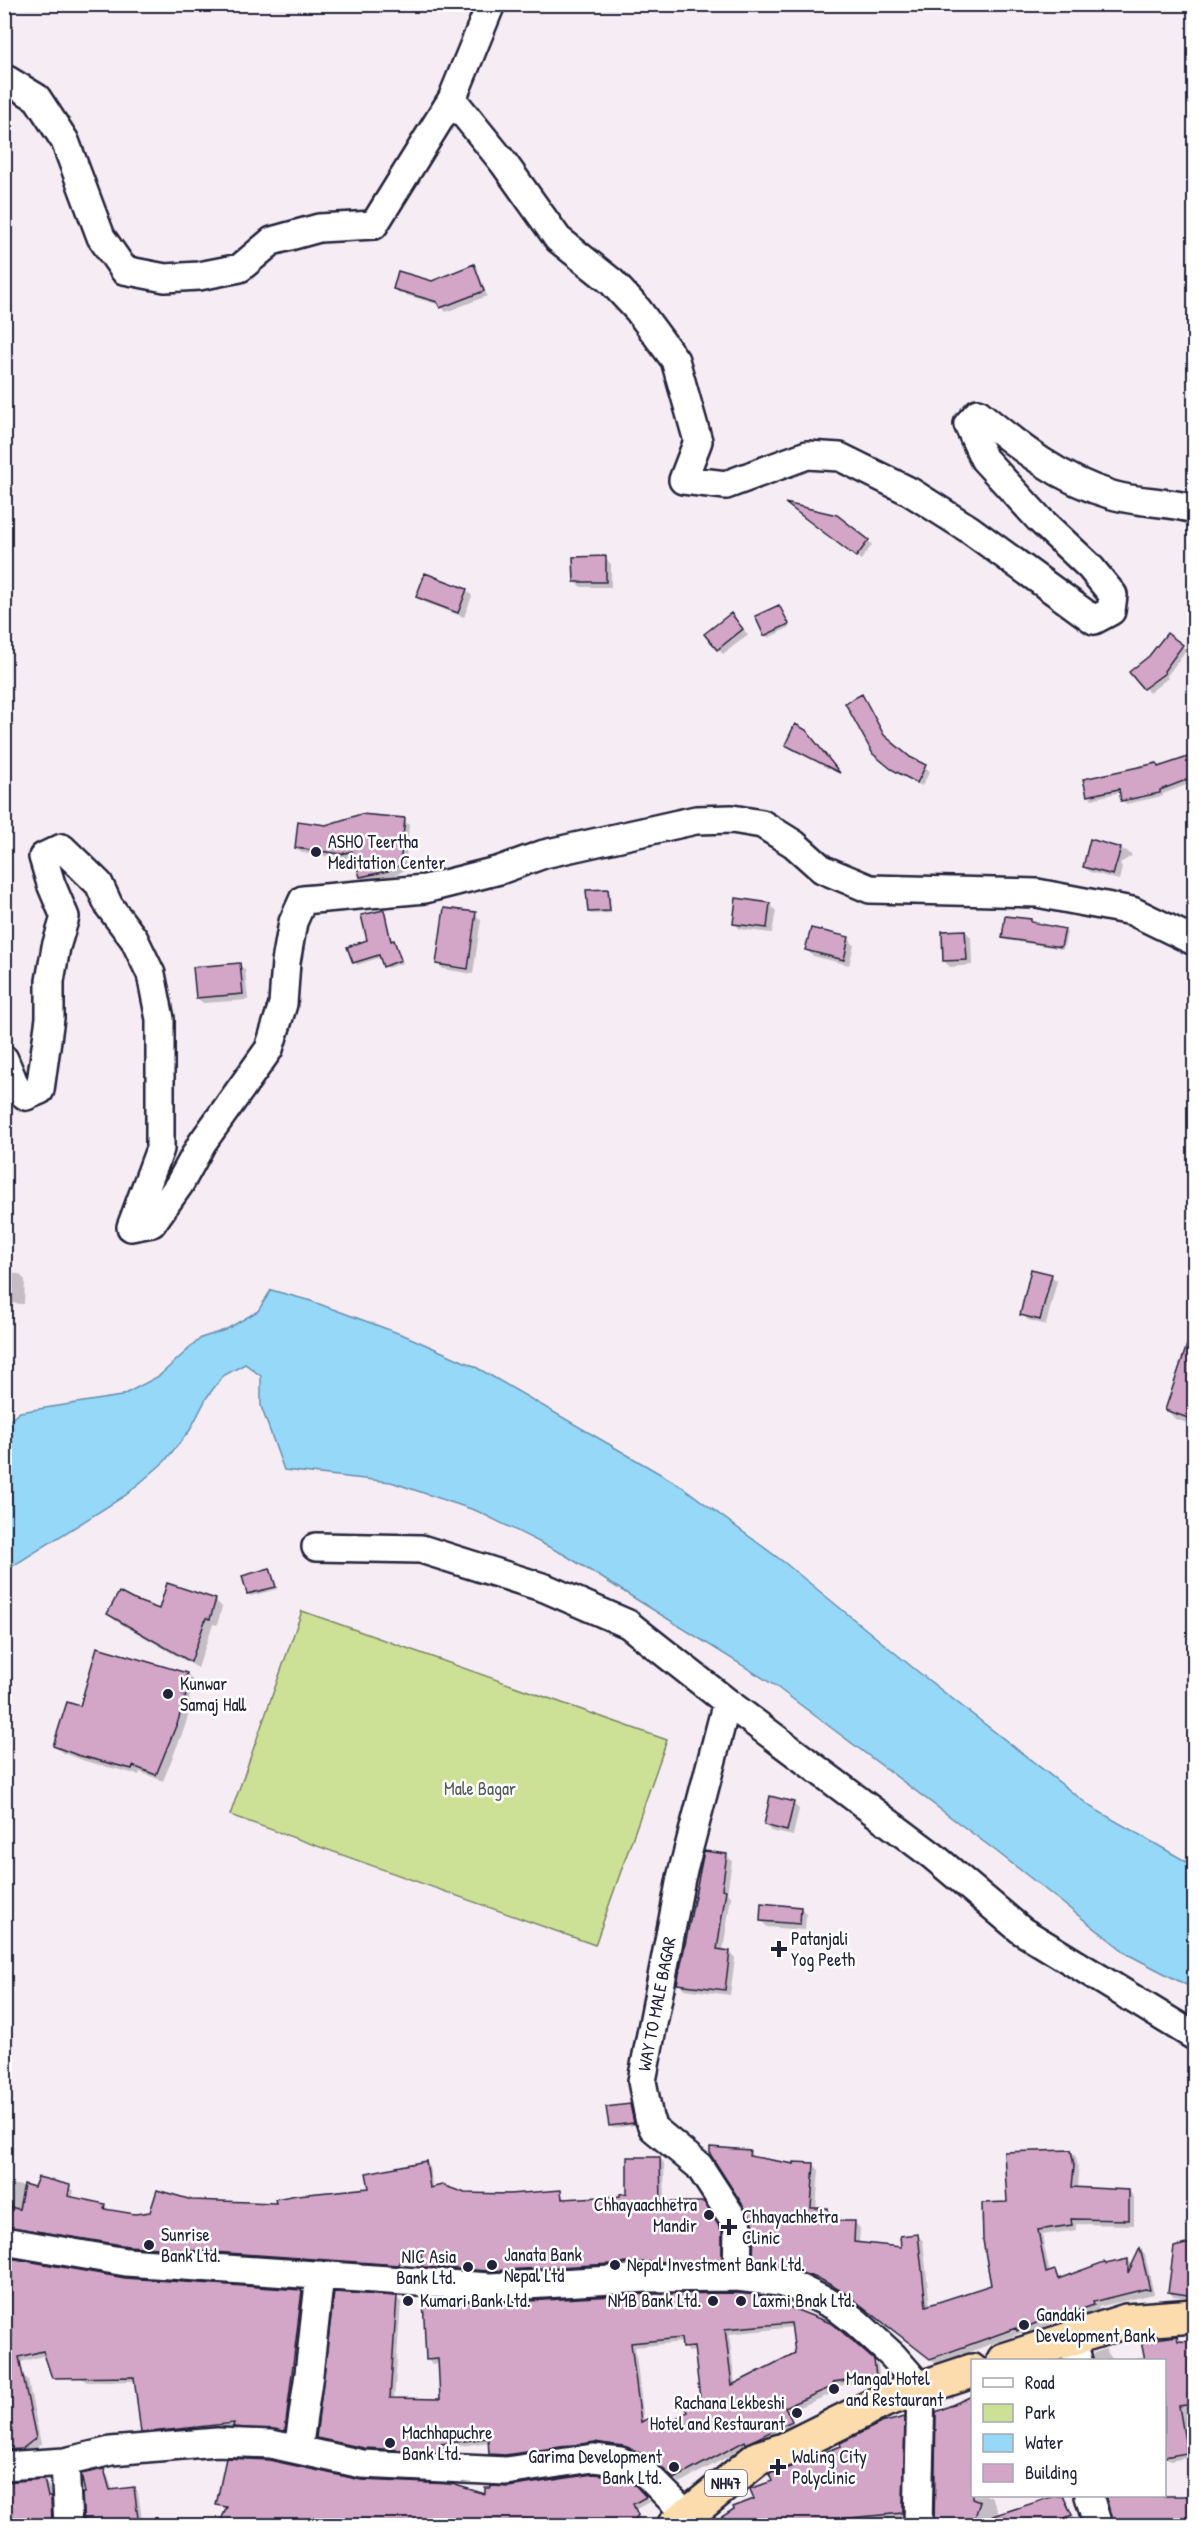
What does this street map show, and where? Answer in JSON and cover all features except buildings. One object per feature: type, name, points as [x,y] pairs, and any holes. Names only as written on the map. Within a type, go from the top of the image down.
[{"type":"highway","points":[[1016,2359],[1075,2349],[1126,2321],[1194,2316]]},
{"type":"highway","name":"NH47","points":[[680,2520],[758,2458],[784,2450],[885,2400],[971,2371]]},
{"type":"street","points":[[4,78],[38,98],[65,141],[101,237],[124,270],[165,278],[199,276],[240,268],[272,241],[319,228],[374,225],[452,99],[491,4]]},
{"type":"street","points":[[452,99],[503,162],[558,239],[612,282],[638,310],[675,360],[698,441],[683,480],[726,485],[807,455],[840,457],[909,491],[969,529],[1094,620],[1111,611],[1113,596],[1090,567],[1040,520],[984,459],[968,424],[978,413],[1016,445],[1076,483],[1114,496],[1194,509]]},
{"type":"street","points":[[4,1059],[16,1088],[26,1095],[40,1090],[50,1018],[50,981],[56,947],[65,917],[43,857],[62,848],[99,884],[109,906],[134,939],[151,974],[160,1019],[160,1149],[131,1227],[152,1223],[179,1185],[202,1143],[269,1049],[283,1004],[286,962],[293,922],[303,900],[425,889],[500,870],[543,854],[696,820],[732,819],[762,824],[794,844],[822,869],[870,889],[1038,893],[1132,911],[1194,941]]},
{"type":"street","points":[[316,1547],[421,1549],[545,1588],[628,1624],[727,1702],[933,1856],[1022,1931],[1194,2036]]},
{"type":"street","name":"WAY TO MALE BAGAR","points":[[727,1702],[681,1878],[642,2080],[653,2128],[699,2166],[738,2226],[737,2277]]},
{"type":"street","points":[[4,2241],[126,2262],[490,2287],[647,2278],[737,2277],[779,2282],[796,2287],[835,2306],[886,2349],[921,2388],[918,2526]]},
{"type":"street","points":[[298,2450],[320,2275]]},
{"type":"street","points":[[4,2466],[65,2462],[111,2451],[217,2442],[271,2444],[362,2464],[506,2471],[593,2458],[620,2461],[645,2474],[680,2520]]},
{"type":"street","points":[[65,2462],[68,2526]]},
{"type":"street","points":[[1089,2497],[1098,2526]]},
{"type":"green space","name":"Male Bagar","points":[[302,1611],[667,1740],[595,1945],[230,1815]]},
{"type":"water","points":[[271,1290],[311,1301],[406,1336],[474,1366],[681,1486],[785,1563],[922,1675],[1091,1807],[1194,1866],[1194,1989],[1129,1955],[996,1851],[774,1685],[565,1555],[477,1511],[391,1482],[284,1470],[261,1406],[261,1376],[245,1364],[223,1376],[207,1397],[190,1430],[164,1462],[126,1495],[5,1571],[5,1424],[20,1412],[121,1396],[159,1376],[201,1338],[225,1330],[258,1311]]},
{"type":"place","name":"ASHO Teertha Meditation Center","points":[[316,852]]},
{"type":"place","name":"Kunwar Samaj Hall","points":[[168,1694]]},
{"type":"place","name":"Patanjali Yog Peeth","points":[[779,1949]]},
{"type":"place","name":"Chhayaachhetra Mandir","points":[[709,2215]]},
{"type":"place","name":"Chhayachhetra Clinic","points":[[729,2227]]},
{"type":"place","name":"Sunrise Bank Ltd.","points":[[149,2245]]},
{"type":"place","name":"Janata Bank Nepal Ltd","points":[[492,2265]]},
{"type":"place","name":"Nepal Investment Bank Ltd.","points":[[615,2265]]},
{"type":"place","name":"NIC Asia Bank Ltd.","points":[[468,2267]]},
{"type":"place","name":"Kumari Bank Ltd.","points":[[408,2301]]},
{"type":"place","name":"NMB Bank Ltd.","points":[[713,2301]]},
{"type":"place","name":"Laxmi Bnak Ltd.","points":[[741,2301]]},
{"type":"place","name":"Gandaki Development Bank","points":[[1024,2325]]},
{"type":"place","name":"Mangal Hotel and Restaurant","points":[[834,2389]]},
{"type":"place","name":"Rachana Lekbeshi Hotel and Restaurant","points":[[797,2413]]},
{"type":"place","name":"Machhapuchre Bank Ltd.","points":[[390,2443]]},
{"type":"place","name":"Garima Development Bank Ltd.","points":[[674,2467]]},
{"type":"place","name":"Waling City Polyclinic","points":[[778,2467]]}]
